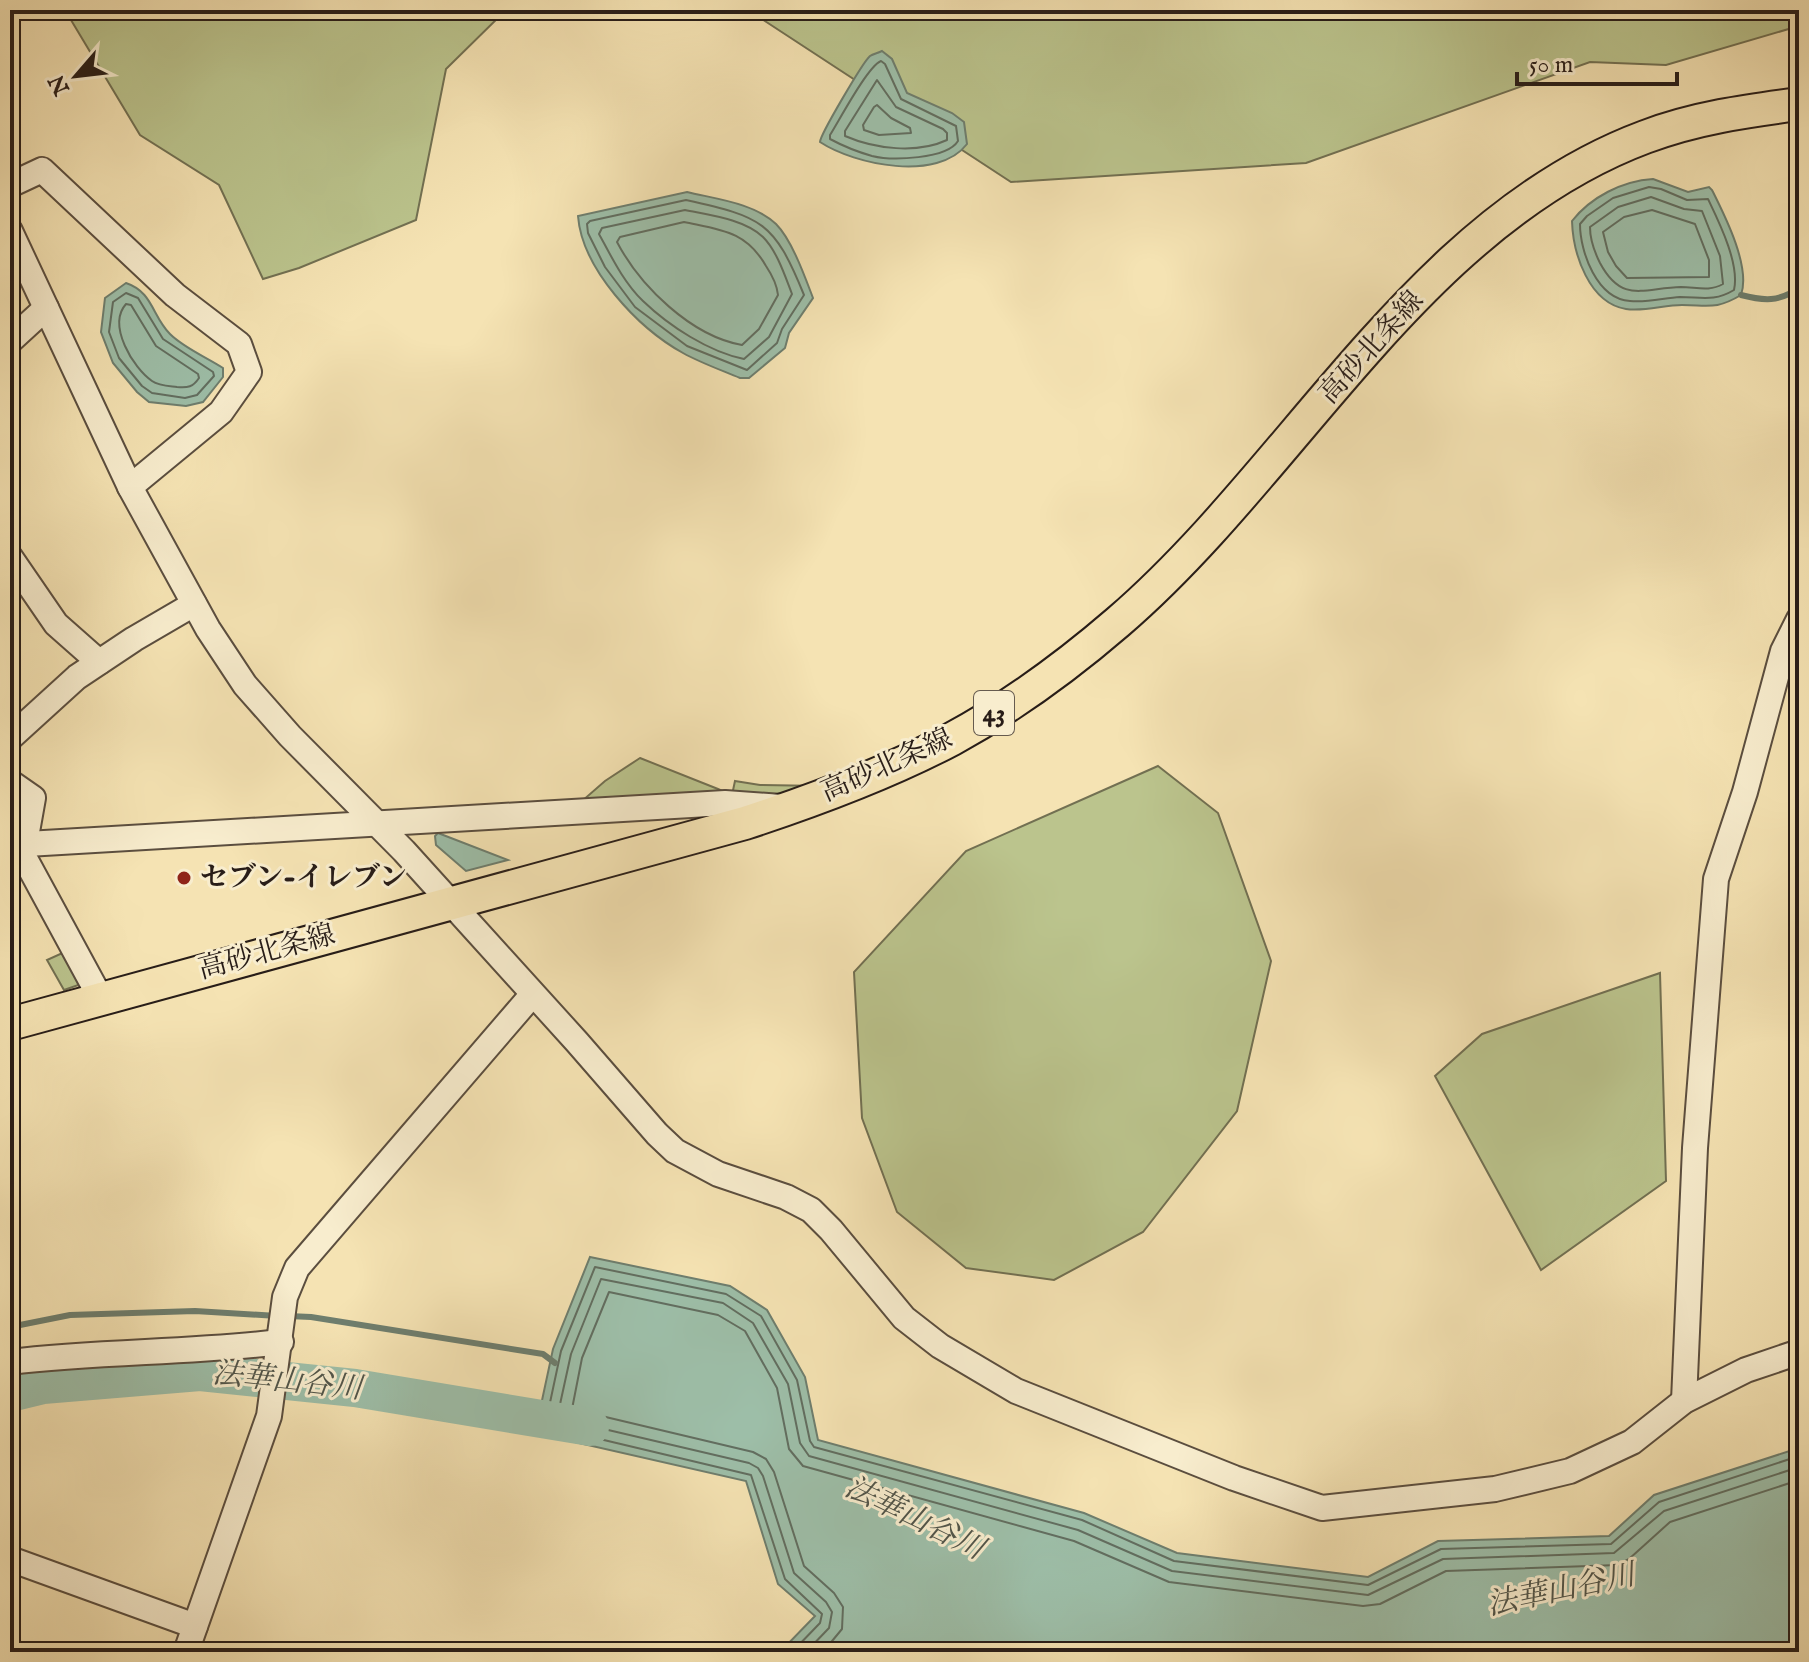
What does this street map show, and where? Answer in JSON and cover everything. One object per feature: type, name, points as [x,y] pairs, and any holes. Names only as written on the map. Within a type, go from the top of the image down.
[{"type":"main road","name":"高砂北条線","points":[[10,1024],[745,823],[862,780],[952,739],[1047,680],[1119,621],[1178,566],[1397,316],[1452,262],[1511,212],[1576,170],[1644,137],[1706,117],[1799,104]]},
{"type":"street","points":[[10,185],[42,170],[175,295],[239,344],[245,358],[249,372],[221,412],[130,487]]},
{"type":"street","points":[[10,231],[130,487],[194,604],[245,685],[290,736],[379,825],[675,1151],[718,1174],[786,1197],[811,1210],[904,1318],[940,1346],[1016,1391],[1234,1478],[1322,1508],[1495,1489],[1570,1471],[1632,1442],[1684,1401],[1746,1370],[1799,1352]]},
{"type":"street","points":[[10,341],[46,308]]},
{"type":"street","points":[[10,557],[56,624],[99,662]]},
{"type":"street","points":[[10,738],[77,677],[194,604]]},
{"type":"street","points":[[1684,1401],[1695,1148],[1716,879],[1745,792],[1783,651],[1799,619]]},
{"type":"street","points":[[10,782],[33,798],[17,844],[101,999]]},
{"type":"street","points":[[17,844],[725,803],[792,807]]},
{"type":"street","points":[[186,1652],[269,1416],[285,1297],[297,1268],[532,995]]},
{"type":"street","points":[[10,1362],[74,1354],[243,1346],[282,1334]]},
{"type":"street","points":[[10,1559],[195,1626]]},
{"type":"green space","points":[[65,10],[506,10],[446,69],[416,220],[299,268],[263,279],[219,185],[140,135]]},
{"type":"green space","points":[[748,10],[1799,10],[1799,26],[1666,65],[1590,62],[1306,163],[1011,182]]},
{"type":"green space","points":[[640,758],[729,794],[582,801]]},
{"type":"green space","points":[[1158,766],[1218,813],[1271,961],[1237,1111],[1143,1232],[1054,1280],[966,1268],[897,1212],[862,1118],[854,972],[966,851]]},
{"type":"green space","points":[[735,781],[760,785],[823,786],[787,796],[732,795]]},
{"type":"green space","points":[[69,950],[87,982],[64,990],[47,960]]},
{"type":"green space","points":[[1660,973],[1666,1181],[1541,1270],[1435,1076],[1482,1034]]},
{"type":"water","points":[[882,51],[892,59],[907,93],[952,113],[964,122],[967,144],[954,156],[937,163],[896,166],[854,157],[820,142],[866,61]]},
{"type":"water","points":[[1653,179],[1688,192],[1709,187],[1712,190],[1740,256],[1743,270],[1741,295],[1712,306],[1675,305],[1633,310],[1613,305],[1593,287],[1580,262],[1572,221],[1588,205],[1608,192],[1630,183]]},
{"type":"water","points":[[687,192],[746,206],[776,224],[793,249],[813,298],[789,333],[785,348],[749,378],[740,378],[690,357],[648,328],[631,313],[601,276],[582,236],[578,216]]},
{"type":"water","points":[[126,283],[142,292],[164,327],[176,339],[223,368],[223,377],[203,402],[186,406],[149,402],[113,363],[101,332],[105,298]]},
{"type":"water","points":[[438,833],[508,860],[466,871],[436,845],[435,836]]},
{"type":"water","points":[[590,1257],[730,1286],[767,1310],[805,1377],[818,1440],[1084,1513],[1177,1553],[1368,1577],[1438,1541],[1609,1536],[1654,1495],[1799,1448],[1799,1652],[780,1652],[815,1616],[778,1584],[746,1481],[535,1433],[553,1349]]},
{"type":"waterway","points":[[1741,295],[1771,299],[1799,288]]},
{"type":"waterway","points":[[10,1327],[70,1315],[195,1311],[277,1316]]},
{"type":"waterway","points":[[288,1316],[311,1317],[543,1354],[555,1363]]},
{"type":"waterway","name":"法華山谷川","points":[[10,1393],[43,1385],[200,1372],[355,1388],[590,1427]]},
{"type":"place","name":"セブン-イレブン","points":[[184,878]]}]
